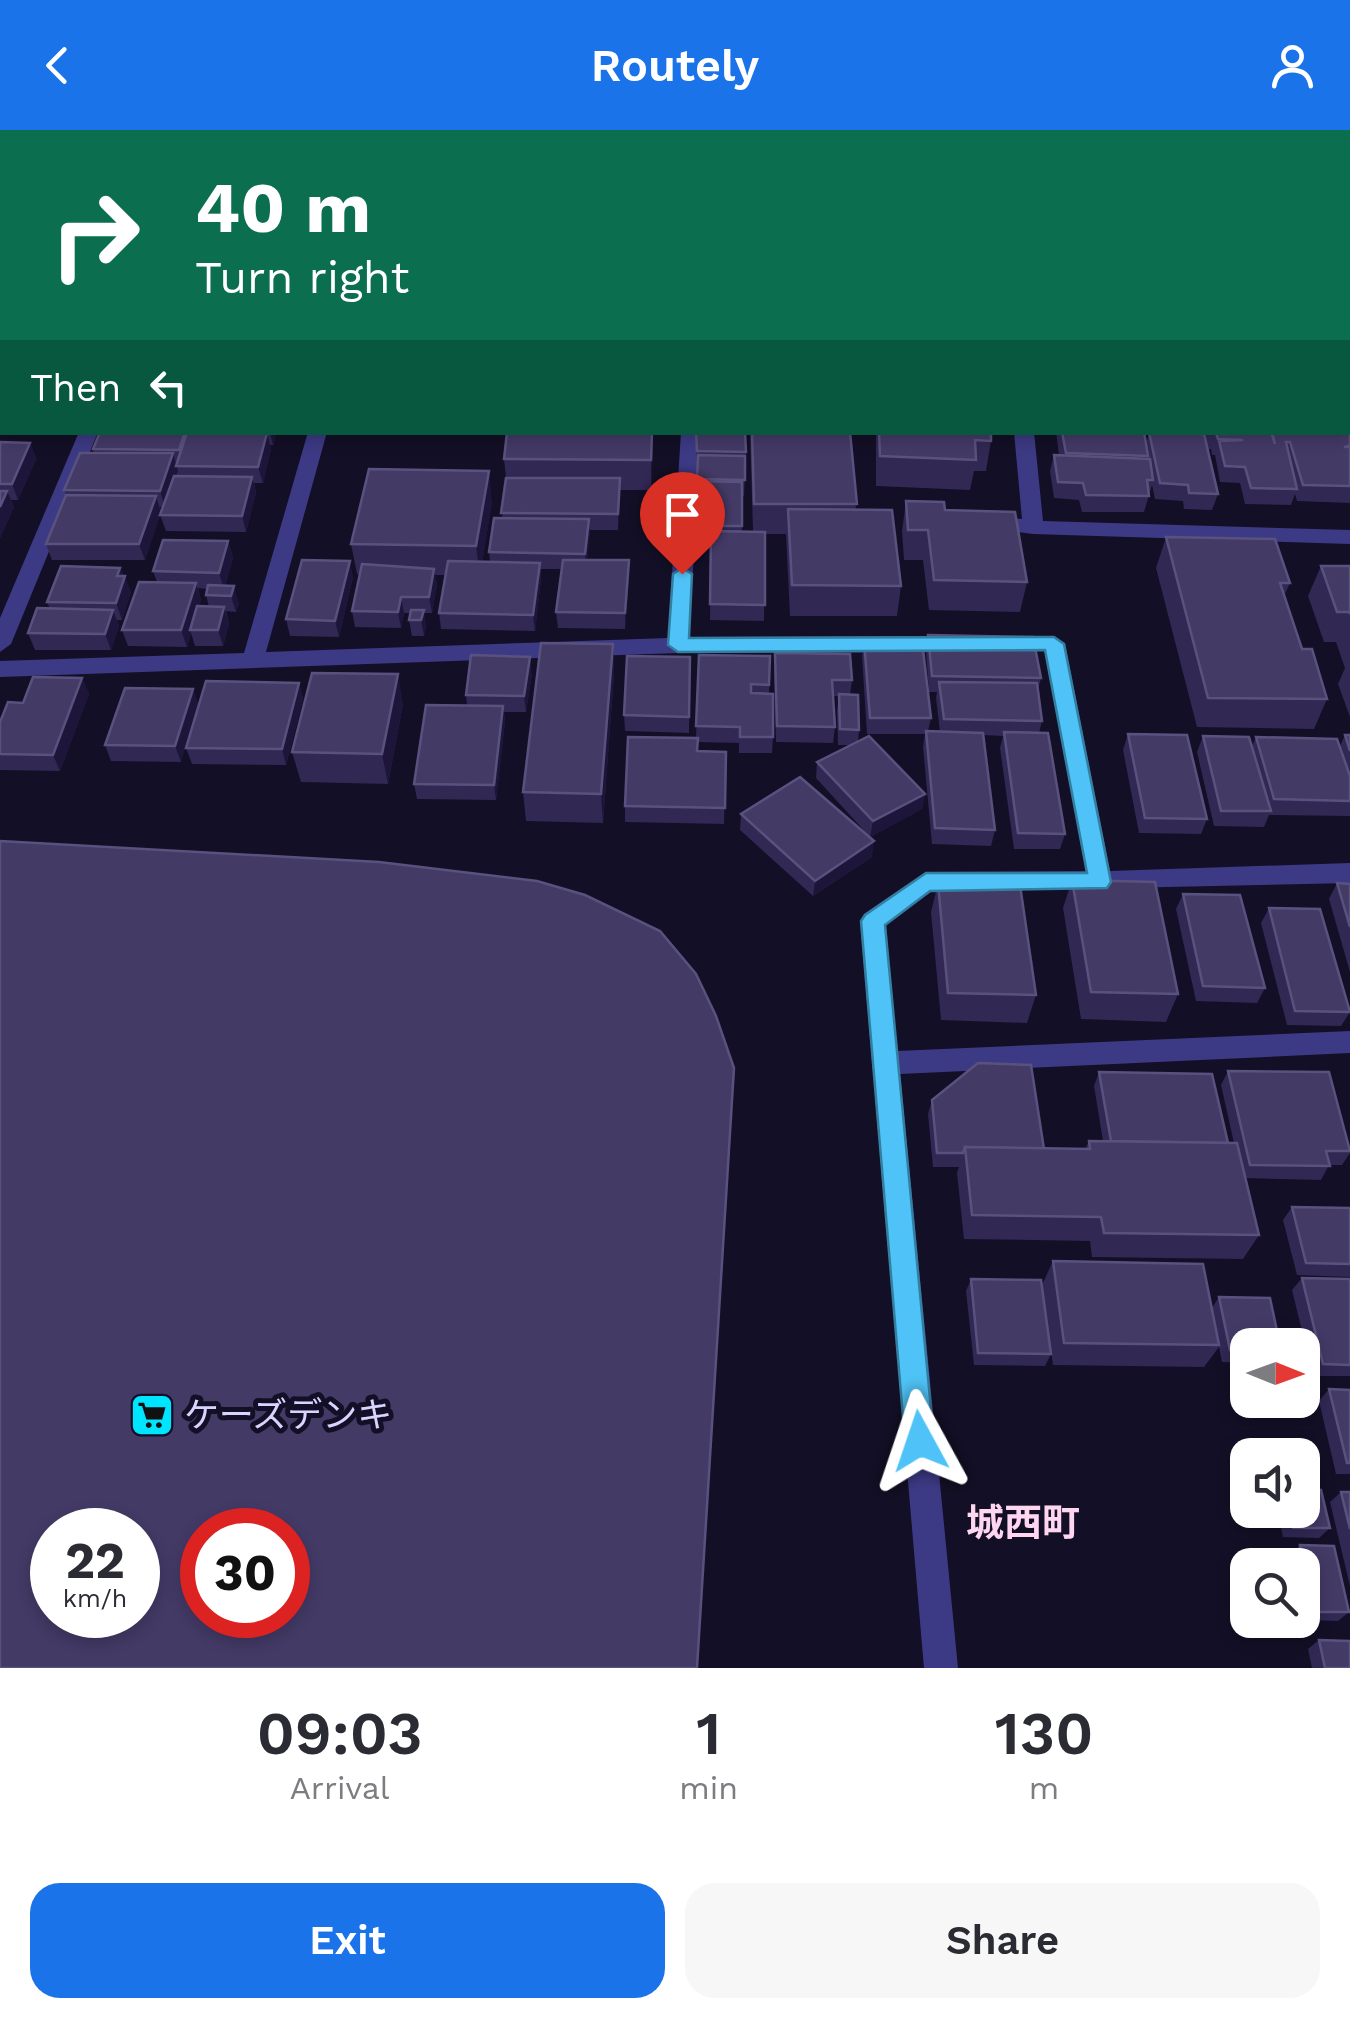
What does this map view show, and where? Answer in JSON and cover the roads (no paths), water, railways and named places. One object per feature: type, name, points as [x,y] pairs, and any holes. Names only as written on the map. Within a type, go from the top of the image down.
[{"type":"street","points":[[0,644],[88,435]]},
{"type":"street","points":[[253,660],[317,435]]},
{"type":"street","points":[[678,645],[691,435]]},
{"type":"street","points":[[1024,435],[1033,527]]},
{"type":"street","points":[[955,519],[1033,527],[1350,537]]},
{"type":"street","points":[[0,669],[678,645],[1054,644],[1100,882]]},
{"type":"street","points":[[941,1668],[873,921],[926,882],[1100,882],[1350,874]]},
{"type":"street","points":[[885,1064],[1350,1042]]},
{"type":"place","name":"ケーズデンキ","points":[[152,1415]]},
{"type":"district","name":"城西町","points":[[1023,1523]]}]
